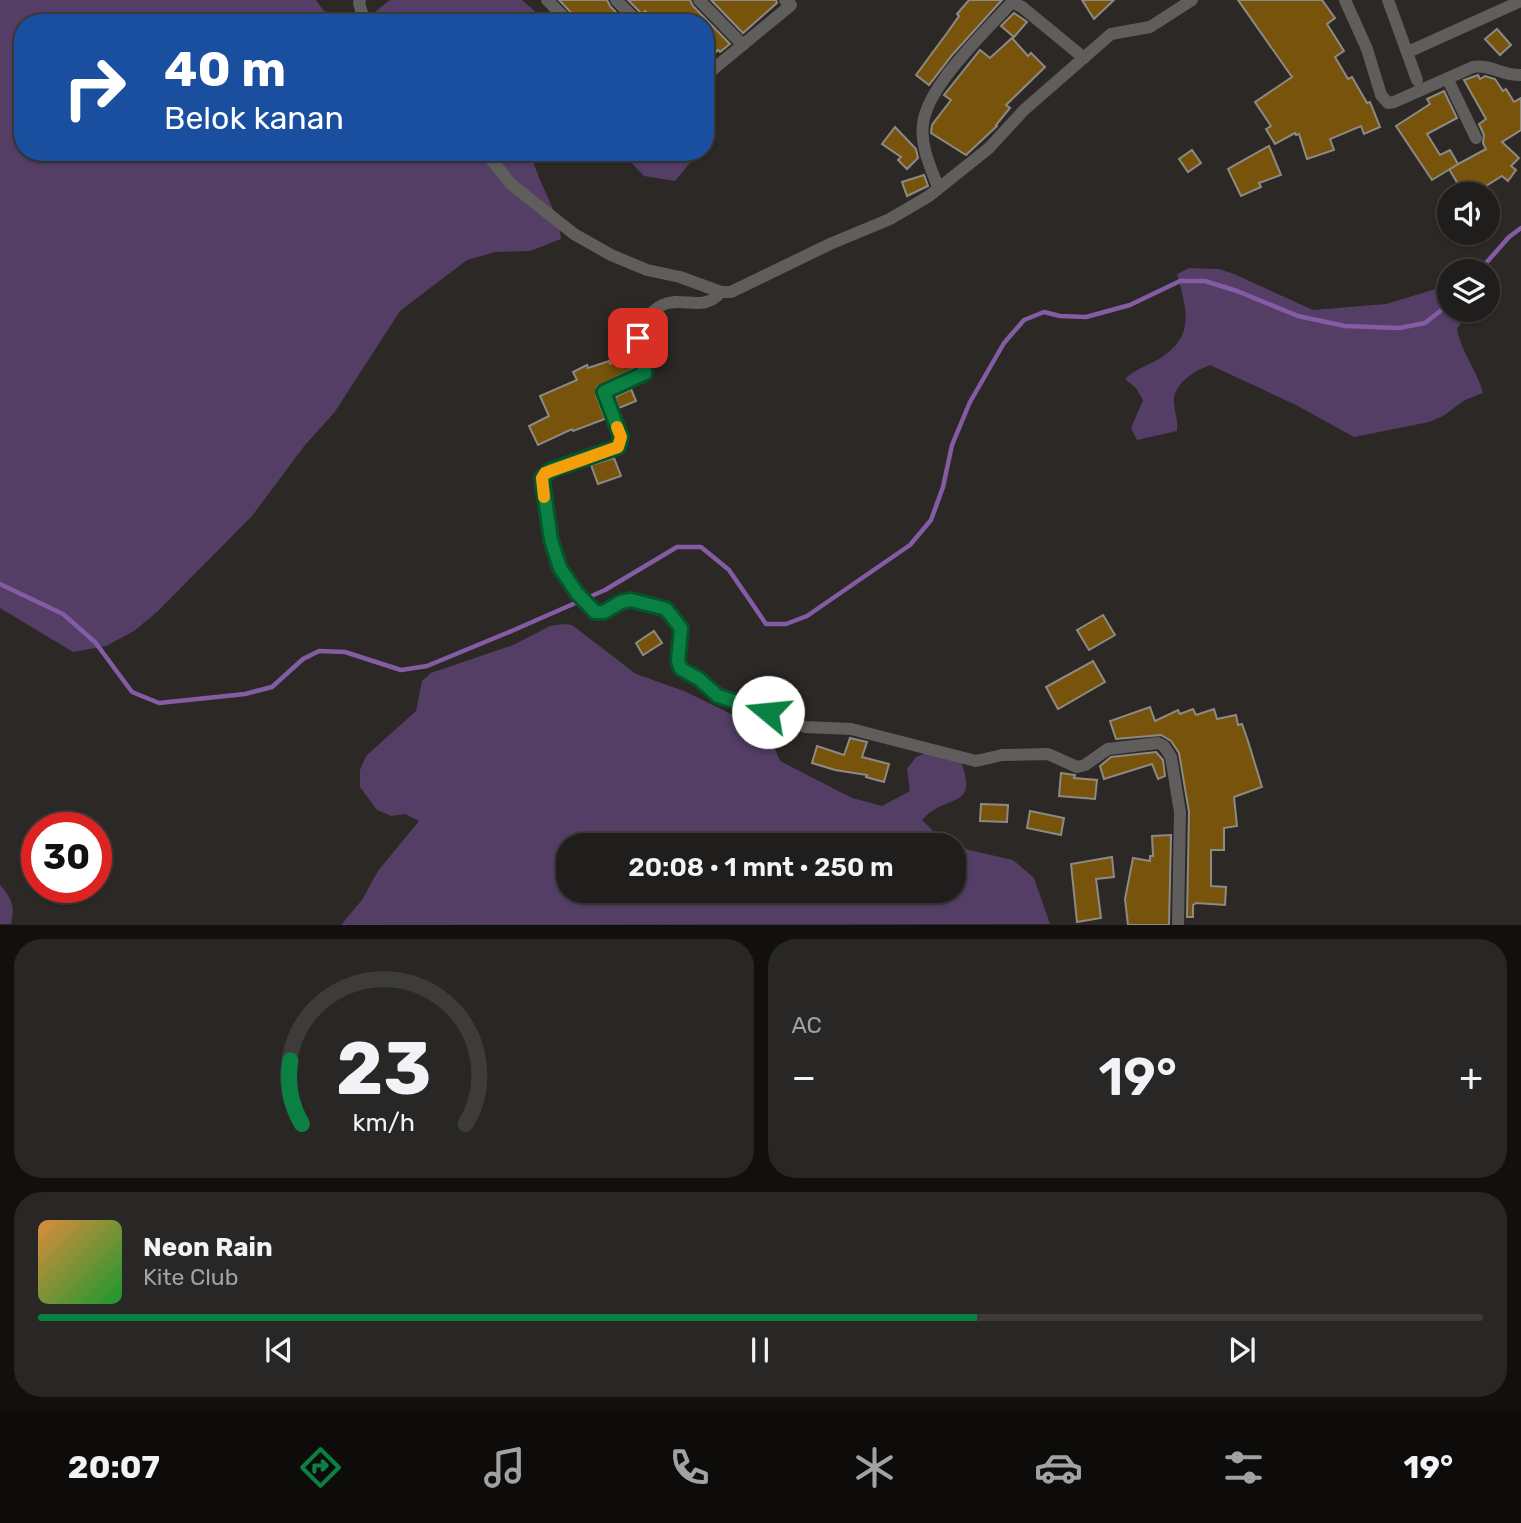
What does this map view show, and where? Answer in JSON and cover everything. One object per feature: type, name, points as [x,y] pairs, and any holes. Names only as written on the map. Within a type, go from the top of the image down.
[{"type":"street","points":[[547,0],[561,14]]},
{"type":"street","points":[[616,0],[630,14]]},
{"type":"street","points":[[699,0],[713,14]]},
{"type":"street","points":[[492,161],[511,184],[574,234],[611,255],[647,270],[680,277],[692,284],[731,292],[830,244],[890,219],[929,196],[989,148],[1024,110],[1111,34],[1150,27],[1192,0]]},
{"type":"street","points":[[1345,0],[1385,101],[1394,102],[1481,66],[1521,75]]},
{"type":"street","points":[[1388,0],[1417,80]]},
{"type":"street","points":[[1408,52],[1521,1]]},
{"type":"street","points":[[714,69],[790,2]]},
{"type":"street","points":[[938,187],[926,157],[922,126],[927,107],[939,86],[1012,2],[1023,7],[1084,58]]},
{"type":"street","points":[[714,15],[743,45]]},
{"type":"street","points":[[1448,80],[1476,138]]},
{"type":"street","points":[[721,292],[706,303],[675,302],[655,308],[637,336],[645,373],[604,392],[621,437],[618,447],[551,470],[542,478],[552,548],[560,568],[577,593],[595,612],[604,612],[621,602],[631,600],[666,609],[681,628],[678,661],[681,669],[699,679],[718,696],[805,727],[850,729],[976,761],[1002,755],[1048,754],[1077,767],[1108,749],[1158,743],[1164,746],[1171,757],[1180,812],[1178,925]]},
{"type":"shaded area","points":[[0,0],[316,0],[330,14],[14,14],[14,161],[533,161],[556,217],[561,239],[530,251],[495,252],[467,260],[400,311],[334,413],[305,445],[252,516],[157,612],[134,631],[106,646],[73,652],[0,608]]},
{"type":"shaded area","points":[[390,0],[522,0],[538,14],[372,14]]},
{"type":"shaded area","points":[[630,161],[692,161],[675,181],[644,176]]},
{"type":"shaded area","points":[[1189,268],[1219,269],[1313,310],[1386,304],[1437,289],[1437,322],[1461,322],[1457,329],[1483,393],[1465,400],[1443,416],[1429,422],[1354,437],[1296,405],[1210,365],[1185,379],[1177,390],[1174,404],[1177,431],[1137,440],[1131,428],[1143,400],[1136,388],[1125,379],[1169,351],[1183,332],[1184,300],[1177,274]]},
{"type":"shaded area","points":[[572,625],[636,674],[684,691],[768,732],[780,761],[852,798],[882,806],[910,791],[907,769],[916,757],[938,748],[959,756],[965,774],[964,794],[932,811],[922,820],[935,833],[556,833],[556,903],[966,903],[966,849],[1013,860],[1034,878],[1050,924],[341,925],[362,900],[378,871],[419,821],[405,814],[391,816],[377,810],[360,787],[360,770],[366,756],[416,711],[422,681],[431,673],[513,645],[550,626]]},
{"type":"shaded area","points":[[0,885],[12,903],[11,924],[0,924]]},
{"type":"building","points":[[559,0],[607,0],[618,14],[572,14]]},
{"type":"building","points":[[628,0],[690,0],[701,14],[648,14],[645,11],[642,14]]},
{"type":"building","points":[[711,0],[776,0],[777,3],[743,33]]},
{"type":"building","points":[[969,0],[1002,0],[929,85],[916,75]]},
{"type":"building","points":[[1082,0],[1114,0],[1094,19]]},
{"type":"building","points":[[1238,0],[1322,0],[1335,18],[1327,24],[1344,51],[1335,57],[1348,79],[1352,77],[1367,103],[1370,102],[1380,127],[1364,134],[1361,126],[1330,139],[1334,150],[1307,159],[1299,134],[1295,133],[1275,144],[1266,129],[1271,126],[1255,102],[1292,77]]},
{"type":"building","points":[[1014,13],[1027,22],[1014,37],[1001,26]]},
{"type":"building","points":[[714,28],[730,44],[720,52],[718,50],[714,54]]},
{"type":"building","points":[[1497,29],[1511,45],[1500,55],[1485,39]]},
{"type":"building","points":[[1012,38],[1028,56],[1031,53],[1045,67],[1006,105],[1010,108],[997,126],[966,155],[931,133],[932,125],[951,100],[944,95],[980,50],[990,58]]},
{"type":"building","points":[[1478,75],[1480,79],[1485,76],[1495,79],[1503,91],[1506,89],[1514,102],[1521,98],[1521,130],[1502,142],[1519,158],[1511,166],[1516,170],[1508,181],[1502,176],[1492,182],[1457,182],[1449,169],[1486,149],[1479,124],[1486,119],[1464,80]]},
{"type":"building","points":[[1444,91],[1457,118],[1427,134],[1440,155],[1450,150],[1458,164],[1432,180],[1396,126],[1430,104],[1427,99]]},
{"type":"building","points":[[895,127],[916,149],[918,158],[907,169],[898,160],[901,157],[882,144]]},
{"type":"building","points":[[1269,146],[1281,175],[1259,183],[1261,187],[1241,196],[1228,169]]},
{"type":"building","points":[[1192,150],[1201,163],[1188,172],[1179,159]]},
{"type":"building","points":[[924,175],[928,186],[907,196],[902,182]]},
{"type":"building","points":[[632,355],[635,368],[597,387],[596,395],[605,419],[573,431],[572,429],[538,445],[529,426],[549,416],[540,396],[577,380],[573,372],[587,365],[588,368],[609,361],[610,364]]},
{"type":"building","points":[[631,389],[636,401],[619,408],[615,397]]},
{"type":"building","points":[[614,458],[621,476],[598,484],[591,465]]},
{"type":"building","points":[[1103,615],[1115,635],[1089,650],[1077,630]]},
{"type":"building","points":[[654,631],[662,643],[643,655],[636,643]]},
{"type":"building","points":[[1093,661],[1105,682],[1058,709],[1046,687]]},
{"type":"building","points":[[1150,707],[1155,721],[1178,710],[1180,714],[1193,709],[1196,715],[1214,709],[1217,719],[1236,715],[1238,725],[1242,724],[1262,787],[1234,797],[1237,826],[1224,828],[1224,850],[1211,850],[1211,886],[1226,887],[1225,905],[1196,903],[1193,905],[1193,917],[1187,917],[1189,812],[1179,753],[1171,741],[1161,735],[1116,739],[1110,721]]},
{"type":"building","points":[[850,738],[867,742],[862,757],[889,764],[884,782],[866,777],[867,775],[812,763],[817,746],[844,755]]},
{"type":"building","points":[[1156,752],[1163,760],[1165,776],[1158,779],[1152,764],[1104,779],[1100,766],[1111,757]]},
{"type":"building","points":[[1061,773],[1075,775],[1074,778],[1097,780],[1095,799],[1059,796]]},
{"type":"building","points":[[981,804],[1008,805],[1007,822],[980,821]]},
{"type":"building","points":[[1030,811],[1064,818],[1061,835],[1027,828]]},
{"type":"building","points":[[1171,835],[1169,925],[1128,925],[1125,899],[1133,858],[1150,861],[1150,856],[1153,856],[1152,836]]},
{"type":"building","points":[[1112,857],[1114,877],[1096,879],[1101,918],[1077,922],[1071,864]]},
{"type":"waterway","points":[[1490,259],[1521,228]]},
{"type":"waterway","points":[[0,584],[63,614],[95,642],[132,692],[159,703],[245,694],[272,687],[303,659],[319,651],[345,652],[401,670],[427,666],[605,590],[677,547],[701,547],[729,570],[766,624],[786,624],[807,616],[910,545],[931,520],[943,487],[952,445],[970,402],[1004,343],[1024,320],[1044,312],[1086,317],[1130,305],[1180,281],[1205,281],[1298,316],[1345,326],[1399,328],[1425,323],[1437,314]]},
{"type":"slow traffic","points":[[544,497],[542,478],[545,473],[618,447],[621,437],[617,427]]},
{"type":"route","points":[[638,338],[645,373],[604,392],[621,437],[618,447],[551,470],[542,478],[552,548],[563,575],[595,612],[604,612],[625,600],[663,607],[681,628],[678,665],[681,669],[699,679],[718,696],[768,712]]}]
